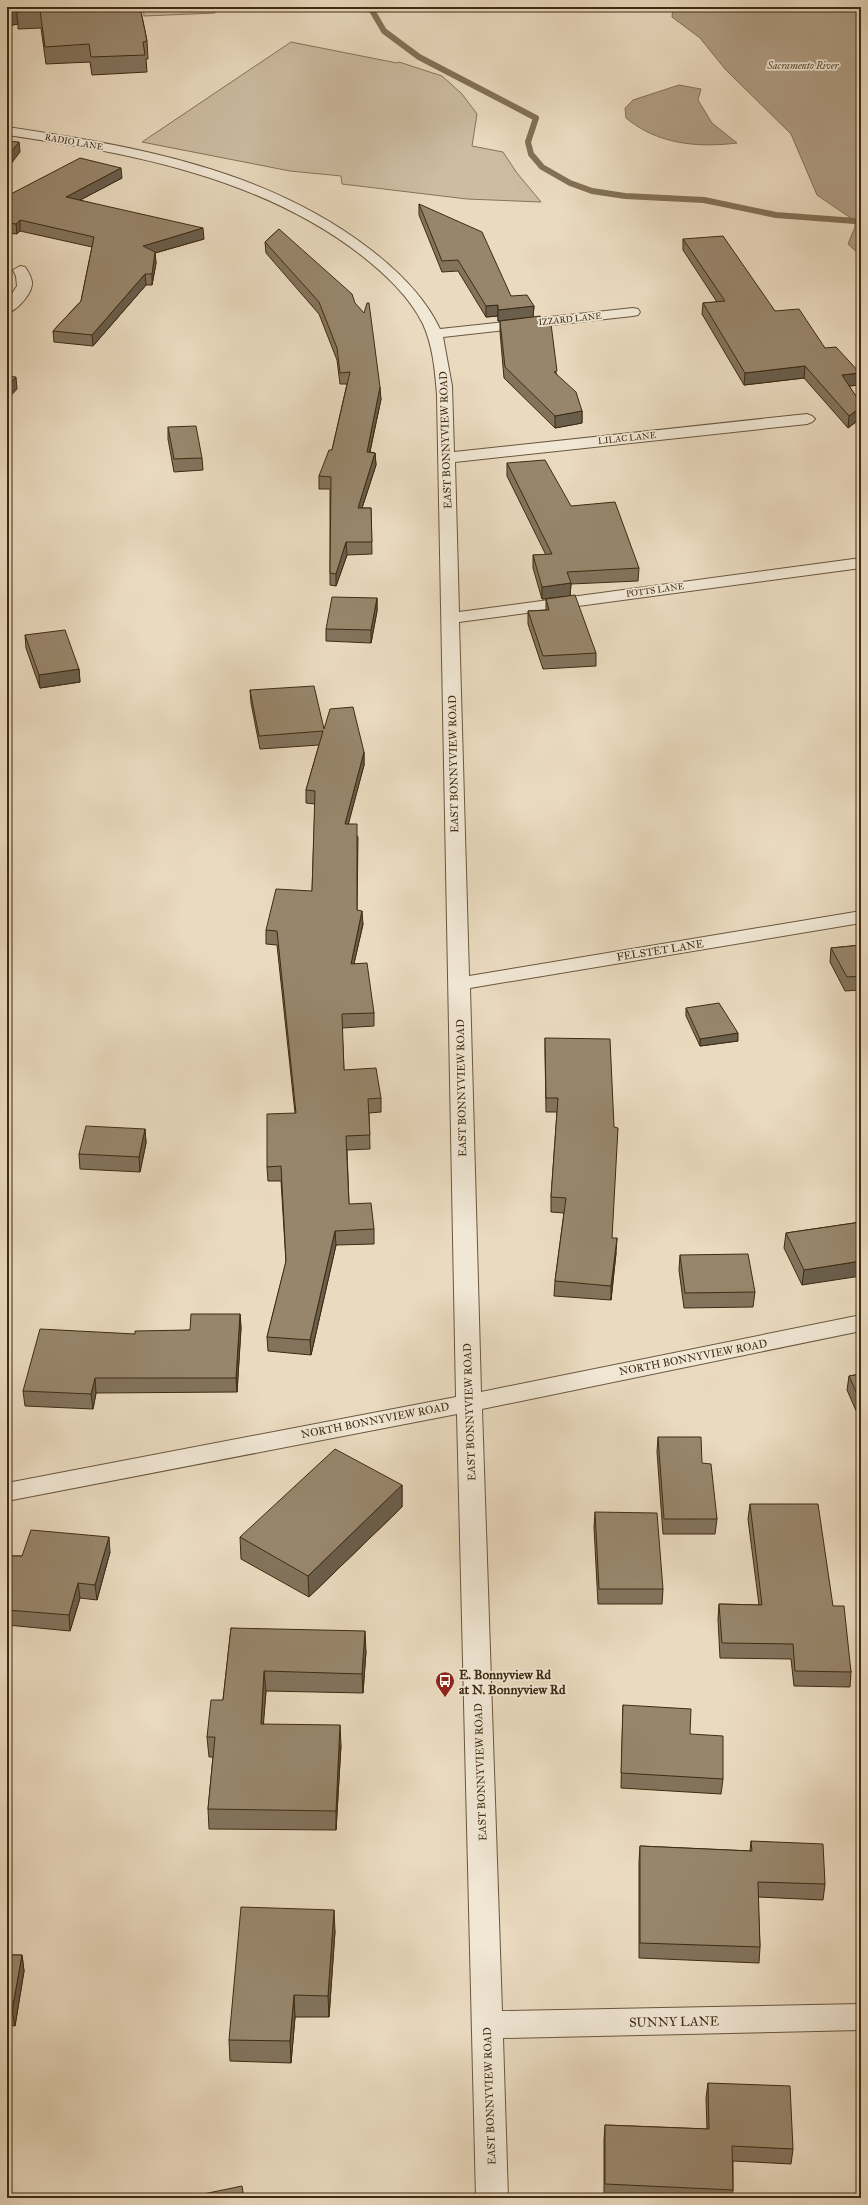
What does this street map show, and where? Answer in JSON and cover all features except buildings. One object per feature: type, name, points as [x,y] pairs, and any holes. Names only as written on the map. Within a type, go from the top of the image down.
[{"type":"street","name":"RADIO LANE","points":[[7,131],[141,155]]},
{"type":"street","name":"EAST BONNYVIEW ROAD","points":[[141,155],[203,172],[280,201],[338,232],[369,254],[396,279],[423,312],[434,334],[444,382],[469,1403],[492,2198]]},
{"type":"street","points":[[7,309],[25,289],[26,283],[20,270]]},
{"type":"street","name":"IZZARD LANE","points":[[434,334],[634,312]]},
{"type":"street","name":"LILAC LANE","points":[[446,458],[807,419]]},
{"type":"street","name":"POTTS LANE","points":[[450,618],[861,563]]},
{"type":"street","name":"FELSTET LANE","points":[[458,984],[861,916]]},
{"type":"street","name":"NORTH BONNYVIEW ROAD","points":[[7,1492],[469,1403],[861,1323]]},
{"type":"street","name":"SUNNY LANE","points":[[487,2025],[861,2017]]},
{"type":"shaded area","points":[[143,7],[214,7],[215,13],[144,16]]},
{"type":"shaded area","points":[[291,42],[397,63],[399,62],[442,76],[462,94],[477,114],[472,146],[503,152],[517,173],[541,202],[467,199],[342,184],[341,176],[290,171],[142,142]]},
{"type":"water","name":"Sacramento River","points":[[673,7],[861,7],[861,256],[848,244],[855,227],[855,221],[817,195],[791,134],[725,69],[700,38],[672,17]]},
{"type":"water","points":[[679,85],[701,89],[698,100],[712,123],[737,143],[707,145],[664,139],[638,127],[626,118],[625,108],[633,100]]},
{"type":"waterway","points":[[370,7],[384,31],[419,57],[536,118],[528,142],[531,154],[542,167],[570,183],[592,191],[625,196],[704,200],[776,215],[855,221]]},
{"type":"place","name":"E. Bonnyview Rd at N. Bonnyview Rd","points":[[445,1698]]}]
